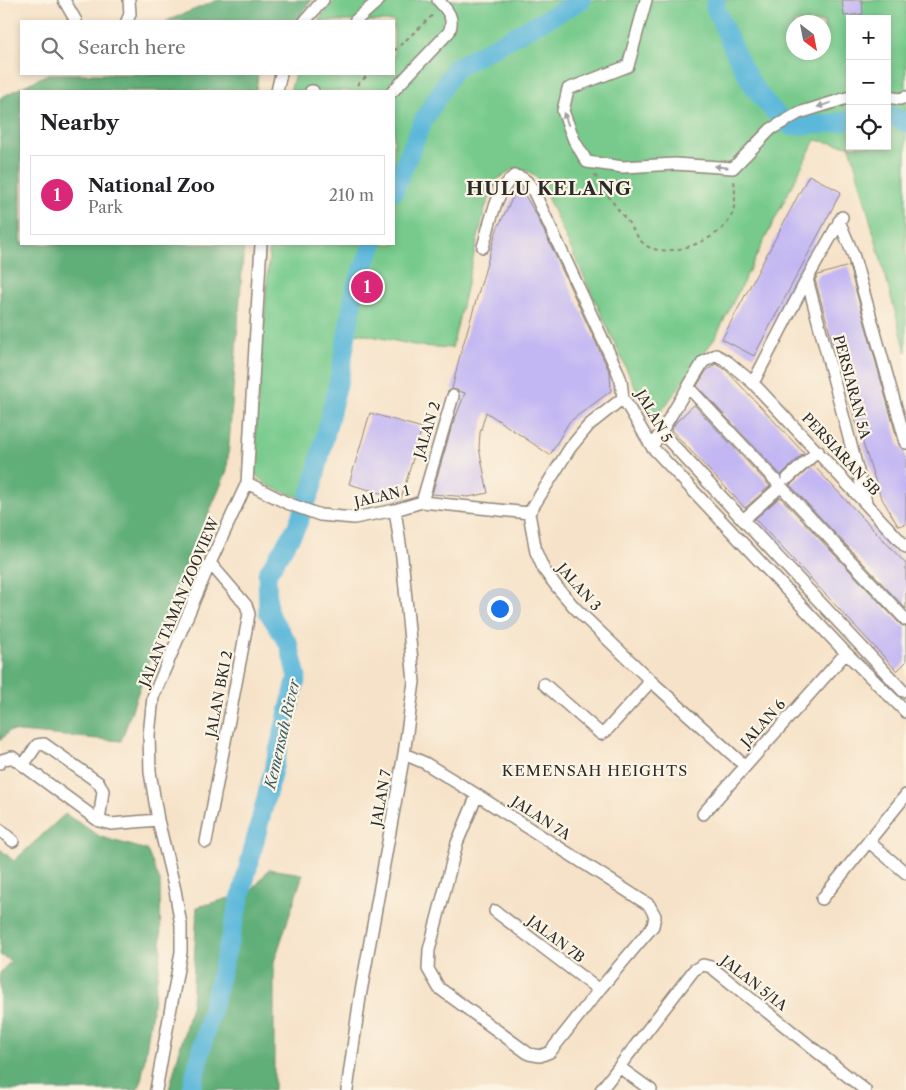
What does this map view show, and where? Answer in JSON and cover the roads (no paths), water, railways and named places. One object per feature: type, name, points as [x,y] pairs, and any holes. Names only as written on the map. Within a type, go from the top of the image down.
[{"type":"street","points":[[64,0],[75,20]]},
{"type":"street","points":[[127,20],[130,14],[129,0]]},
{"type":"street","points":[[306,20],[323,0]]},
{"type":"street","points":[[356,20],[379,0]]},
{"type":"street","points":[[646,0],[628,66],[568,90],[563,111],[574,140],[587,162],[624,167],[675,164],[733,168],[771,129],[799,113],[846,98]]},
{"type":"street","points":[[394,90],[449,32],[452,24],[451,16],[439,2]]},
{"type":"street","points":[[277,90],[281,75]]},
{"type":"street","points":[[891,98],[900,99],[906,97]]},
{"type":"street","name":"JALAN 5","points":[[483,247],[500,195],[509,180],[514,176],[522,177],[529,183],[534,192],[622,381],[624,398],[652,447],[846,653],[906,712]]},
{"type":"street","points":[[652,447],[703,362],[716,355],[753,382],[841,219],[853,254],[906,443]]},
{"type":"street","name":"JALAN TAMAN ZOOVIEW","points":[[156,1090],[181,952],[181,925],[175,890],[158,820],[150,772],[149,734],[153,697],[210,563],[247,483],[261,245]]},
{"type":"street","name":"PERSIARAN 5A","points":[[807,279],[867,503]]},
{"type":"street","name":"PERSIARAN 5B","points":[[753,382],[906,547]]},
{"type":"street","points":[[688,387],[784,482],[906,620]]},
{"type":"street","name":"JALAN 2","points":[[422,502],[453,396]]},
{"type":"street","points":[[529,513],[570,448],[589,425],[624,398]]},
{"type":"street","name":"JALAN 5","points":[[661,432],[904,689]]},
{"type":"street","points":[[743,520],[818,451]]},
{"type":"street","name":"JALAN 1","points":[[247,483],[287,503],[320,514],[354,518],[395,510],[422,502],[529,513]]},
{"type":"street","name":"JALAN 7","points":[[347,1090],[360,997],[404,754],[414,682],[402,557],[395,510]]},
{"type":"street","name":"JALAN 3","points":[[529,513],[536,552],[544,570],[557,588],[575,608],[652,681],[745,766]]},
{"type":"street","name":"JALAN BKI 2","points":[[206,842],[249,614],[246,605],[210,563]]},
{"type":"street","name":"JALAN 6","points":[[703,814],[846,653]]},
{"type":"street","points":[[544,684],[601,734],[606,731],[652,681]]},
{"type":"street","points":[[894,700],[904,689]]},
{"type":"street","points":[[24,764],[36,745],[44,744],[99,783],[103,791],[99,821]]},
{"type":"street","name":"JALAN 7A","points":[[404,754],[424,763],[477,795],[649,905],[655,916],[653,926],[599,990]]},
{"type":"street","points":[[0,763],[2,760],[12,757],[24,764],[74,804],[99,821],[111,824],[158,820]]},
{"type":"street","points":[[477,795],[457,843],[430,950],[428,969],[439,988],[529,1054],[540,1056],[550,1052],[599,990]]},
{"type":"street","points":[[822,898],[906,795]]},
{"type":"street","points":[[0,830],[13,841]]},
{"type":"street","points":[[869,842],[906,872]]},
{"type":"street","name":"JALAN 7B","points":[[496,911],[599,990]]},
{"type":"street","name":"JALAN 5/1A","points":[[601,1090],[694,970],[703,965],[711,967],[865,1090]]},
{"type":"street","points":[[619,1067],[651,1090]]},
{"type":"waterway","name":"Kemensah River","points":[[395,189],[423,121],[455,68],[582,0]]},
{"type":"waterway","points":[[716,0],[715,7],[745,72],[754,87],[777,114],[791,126],[846,121]]},
{"type":"waterway","points":[[891,117],[906,123]]},
{"type":"waterway","name":"Kemensah River","points":[[191,1090],[297,677],[289,645],[268,612],[267,574],[296,528],[313,486],[340,375],[355,288],[373,245]]},
{"type":"place","name":"National Zoo","points":[[367,287]]},
{"type":"district","name":"HULU KELANG","points":[[549,188]]},
{"type":"district","name":"KEMENSAH HEIGHTS","points":[[595,770]]}]
